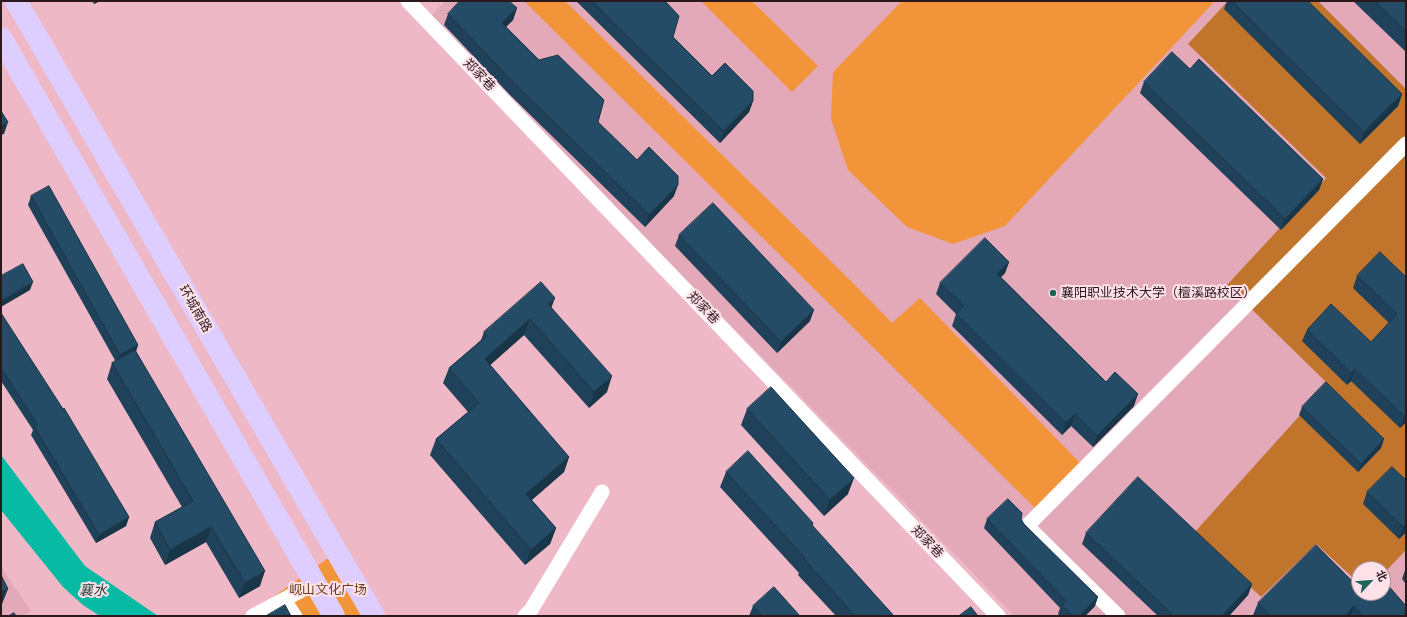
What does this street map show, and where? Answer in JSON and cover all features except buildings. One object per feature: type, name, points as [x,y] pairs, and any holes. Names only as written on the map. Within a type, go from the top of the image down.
[{"type":"highway","name":"环城南路","points":[[16,1],[374,616]]},
{"type":"highway","points":[[1,38],[334,616]]},
{"type":"street","name":"郑家巷","points":[[408,1],[998,616]]},
{"type":"street","points":[[1118,616],[1027,526],[1406,144]]},
{"type":"street","points":[[526,616],[602,492]]},
{"type":"street","points":[[253,616],[315,583]]},
{"type":"street","points":[[286,598],[297,616]]},
{"type":"shaded area","name":"襄阳职业技术大学（檀溪路校区）","points":[[445,1],[1406,1],[1406,616],[1014,616],[430,17]]},
{"type":"shaded area","points":[[1228,1],[1318,1],[1406,89],[1406,550],[1391,566],[1391,561],[1351,561],[1351,576],[1316,544],[1261,597],[1194,533],[1328,384],[1227,285],[1326,178],[1188,44]]},
{"type":"shaded area","points":[[1,567],[31,611],[21,616],[1,616]]},
{"type":"green space","points":[[524,1],[565,1],[892,323],[920,298],[1085,468],[1040,513]]},
{"type":"green space","points":[[701,1],[752,1],[818,66],[792,92]]},
{"type":"green space","points":[[902,1],[1215,1],[1005,226],[953,244],[907,227],[848,170],[831,119],[833,72]]},
{"type":"green space","name":"岘山文化广场","points":[[337,552],[374,616],[246,616]]},
{"type":"water","name":"襄水","points":[[1,455],[85,566],[158,616],[100,616],[83,605],[63,587],[1,510]]},
{"type":"place","name":"襄阳职业技术大学（檀溪路校区）","points":[[1053,293]]}]
